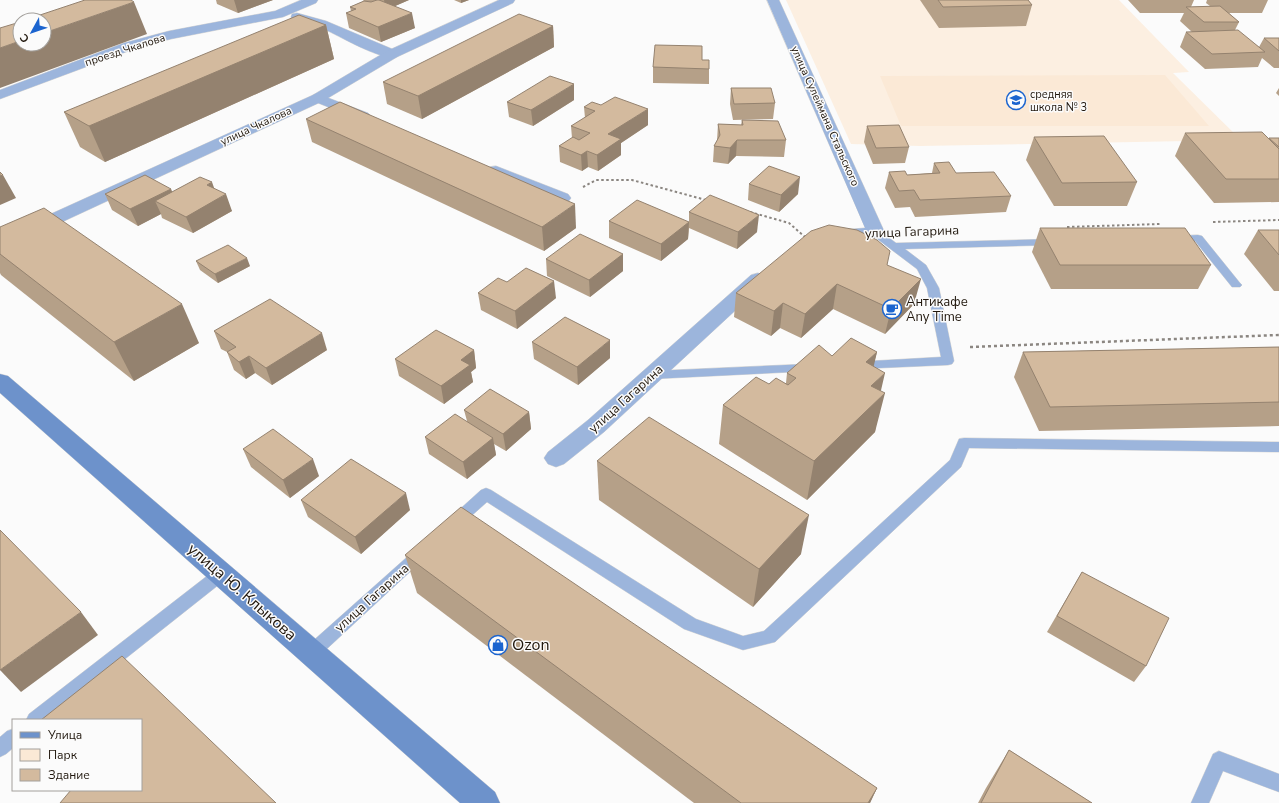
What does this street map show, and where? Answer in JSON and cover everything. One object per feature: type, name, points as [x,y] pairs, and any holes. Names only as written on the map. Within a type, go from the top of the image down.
[{"type":"main road","name":"улица Ю. Клыкова","points":[[0,381],[484,803]]},
{"type":"street","name":"проезд Чкалова","points":[[0,95],[128,46],[169,35],[278,14],[312,0]]},
{"type":"street","name":"улица Чкалова","points":[[0,244],[318,98],[392,54],[509,0]]},
{"type":"street","name":"улица Сулеймана Стальского","points":[[773,0],[876,233]]},
{"type":"street","name":"проезд Чкалова","points":[[278,14],[305,19],[329,27],[379,50],[392,54]]},
{"type":"street","points":[[318,98],[377,122]]},
{"type":"street","points":[[481,164],[562,198]]},
{"type":"street","name":"улица Гагарина","points":[[804,237],[876,233]]},
{"type":"street","name":"улица Гагарина","points":[[556,458],[596,426],[769,269]]},
{"type":"lane","points":[[844,366],[948,361],[933,288],[922,267],[876,233]]},
{"type":"lane","points":[[1160,239],[1198,238],[1236,285]]},
{"type":"lane","points":[[894,246],[1066,242]]},
{"type":"lane","points":[[652,375],[821,367]]},
{"type":"lane","points":[[445,532],[486,494],[690,624],[743,643],[769,637],[956,463],[964,443],[1279,448]]},
{"type":"lane","name":"улица Гагарина","points":[[311,653],[433,542]]},
{"type":"lane","points":[[36,719],[221,574]]},
{"type":"lane","points":[[0,748],[12,738]]},
{"type":"lane","points":[[1200,803],[1219,760],[1279,783]]},
{"type":"path","points":[[562,198],[596,180],[632,180],[707,200]]},
{"type":"path","points":[[744,210],[789,223],[804,237]]},
{"type":"path","points":[[1208,222],[1279,220]]},
{"type":"path","points":[[1066,227],[1161,224]]},
{"type":"path","points":[[965,347],[1279,335]]},
{"type":"shaded area","name":"средняя школа № 3","points":[[786,0],[1119,0],[1189,72],[1173,73],[1241,140],[920,146],[851,144]]},
{"type":"green space","points":[[1165,75],[1209,126],[901,126],[880,76]]},
{"type":"building","points":[[85,0],[131,0],[134,2],[52,30],[52,12],[49,12]]},
{"type":"building","points":[[377,0],[412,13],[378,27],[346,13],[356,9],[350,7],[364,1],[371,2]]},
{"type":"building","points":[[938,0],[1028,0],[1032,5],[943,7]]},
{"type":"building","points":[[1220,6],[1239,22],[1204,22],[1186,7]]},
{"type":"building","points":[[519,14],[553,26],[418,96],[383,82]]},
{"type":"building","points":[[299,15],[326,25],[89,126],[64,112]]},
{"type":"building","points":[[12,24],[12,44],[0,48],[0,28]]},
{"type":"building","points":[[1238,30],[1265,52],[1212,54],[1186,32]]},
{"type":"building","points":[[1264,38],[1279,38],[1279,51]]},
{"type":"building","points":[[655,45],[702,46],[702,60],[709,60],[709,69],[653,67]]},
{"type":"building","points":[[550,76],[574,84],[531,110],[507,102]]},
{"type":"building","points":[[731,88],[771,88],[775,103],[734,104]]},
{"type":"building","points":[[615,97],[648,109],[608,134],[621,139],[597,155],[587,151],[581,155],[559,146],[573,137],[579,140],[590,133],[571,126],[595,111],[584,107],[592,102],[601,105]]},
{"type":"building","points":[[340,102],[575,204],[542,227],[306,119]]},
{"type":"building","points":[[742,120],[778,121],[786,140],[737,140],[730,148],[714,146],[720,135],[718,124],[743,125]]},
{"type":"building","points":[[899,125],[909,147],[876,148],[867,126]]},
{"type":"building","points":[[1262,132],[1279,149],[1279,179],[1226,179],[1185,133]]},
{"type":"building","points":[[1104,136],[1137,182],[1062,183],[1034,137]]},
{"type":"building","points":[[1269,138],[1279,138],[1279,147]]},
{"type":"building","points":[[949,162],[956,173],[994,172],[1011,196],[920,200],[914,190],[899,191],[889,172],[905,171],[907,175],[940,173],[934,163]]},
{"type":"building","points":[[769,166],[800,177],[781,195],[749,184]]},
{"type":"building","points":[[145,175],[171,189],[130,209],[105,194]]},
{"type":"building","points":[[200,177],[212,182],[207,185],[226,194],[186,217],[155,201]]},
{"type":"building","points":[[710,195],[759,215],[738,232],[689,212]]},
{"type":"building","points":[[637,200],[689,222],[661,244],[609,221]]},
{"type":"building","points":[[44,208],[182,304],[114,342],[0,254],[0,227]]},
{"type":"building","points":[[829,225],[857,230],[877,240],[890,251],[887,265],[921,279],[891,309],[837,284],[805,314],[783,303],[774,311],[736,293],[811,231]]},
{"type":"building","points":[[1040,228],[1185,228],[1211,265],[1060,265]]},
{"type":"building","points":[[1258,230],[1279,230],[1279,255]]},
{"type":"building","points":[[580,234],[623,254],[589,280],[546,259]]},
{"type":"building","points":[[228,245],[247,258],[215,274],[196,261]]},
{"type":"building","points":[[526,268],[554,281],[515,311],[478,293],[498,278],[507,282]]},
{"type":"building","points":[[270,299],[322,333],[266,368],[249,356],[239,362],[227,352],[236,347],[214,331]]},
{"type":"building","points":[[565,317],[610,340],[577,367],[532,342]]},
{"type":"building","points":[[436,330],[474,350],[461,360],[470,365],[441,386],[395,359]]},
{"type":"building","points":[[851,338],[877,352],[866,362],[885,373],[871,386],[885,393],[814,461],[723,405],[756,377],[769,384],[776,378],[788,385],[796,378],[787,373],[819,345],[832,356]]},
{"type":"building","points":[[1279,347],[1279,402],[1050,407],[1023,352]]},
{"type":"building","points":[[490,389],[529,412],[503,434],[464,410]]},
{"type":"building","points":[[455,414],[493,438],[463,462],[425,437]]},
{"type":"building","points":[[649,417],[809,515],[759,569],[597,461]]},
{"type":"building","points":[[273,429],[313,459],[283,480],[243,449]]},
{"type":"building","points":[[351,459],[406,493],[355,537],[301,500]]},
{"type":"building","points":[[461,507],[877,788],[868,803],[741,803],[405,555]]},
{"type":"building","points":[[0,530],[81,612],[0,670]]},
{"type":"building","points":[[1082,572],[1169,618],[1146,666],[1057,616]]},
{"type":"building","points":[[122,656],[276,803],[60,803],[70,791],[142,791],[142,719],[42,719]]},
{"type":"building","points":[[1009,750],[1092,803],[981,803]]},
{"type":"place","name":"средняя школа № 3","points":[[1016,100]]},
{"type":"place","name":"Антикафе Any Time","points":[[892,309]]},
{"type":"place","name":"Ozon","points":[[498,645]]}]
